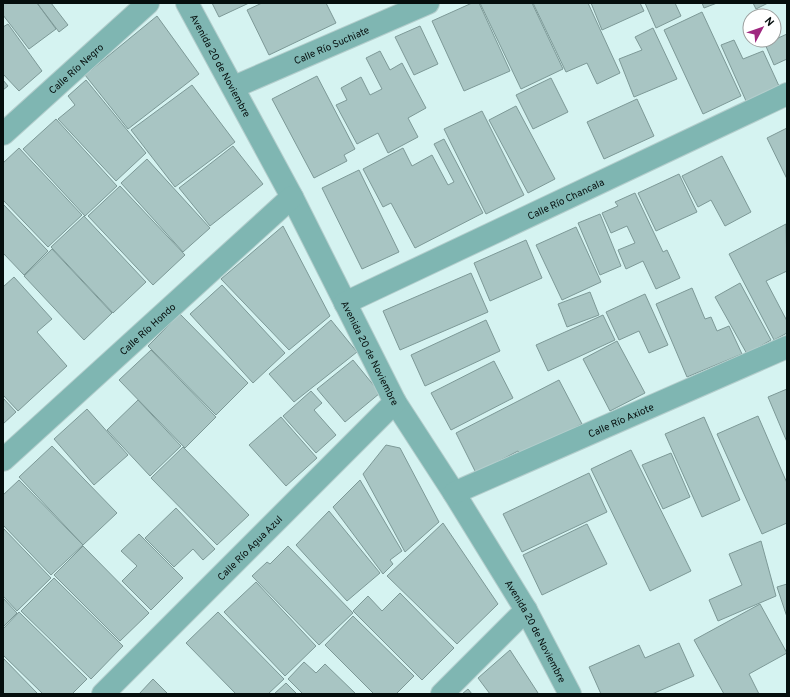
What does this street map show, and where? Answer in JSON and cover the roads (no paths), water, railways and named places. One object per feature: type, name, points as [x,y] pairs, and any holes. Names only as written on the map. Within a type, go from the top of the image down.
[{"type":"street","name":"Calle Río Negro","points":[[3,134],[148,3]]},
{"type":"street","name":"Avenida 20 de Noviembre","points":[[187,3],[234,87],[292,197],[395,402],[454,493],[526,610],[570,694]]},
{"type":"street","name":"Calle Río Suchiate","points":[[234,87],[428,3]]},
{"type":"street","name":"Calle Río Chancala","points":[[345,303],[787,94]]},
{"type":"street","name":"Calle Río Hondo","points":[[3,460],[292,197]]},
{"type":"street","name":"Calle Río Axiote","points":[[454,493],[787,347]]},
{"type":"street","name":"Calle Río Agua Azul","points":[[103,694],[395,402]]},
{"type":"street","points":[[442,694],[526,610]]}]
